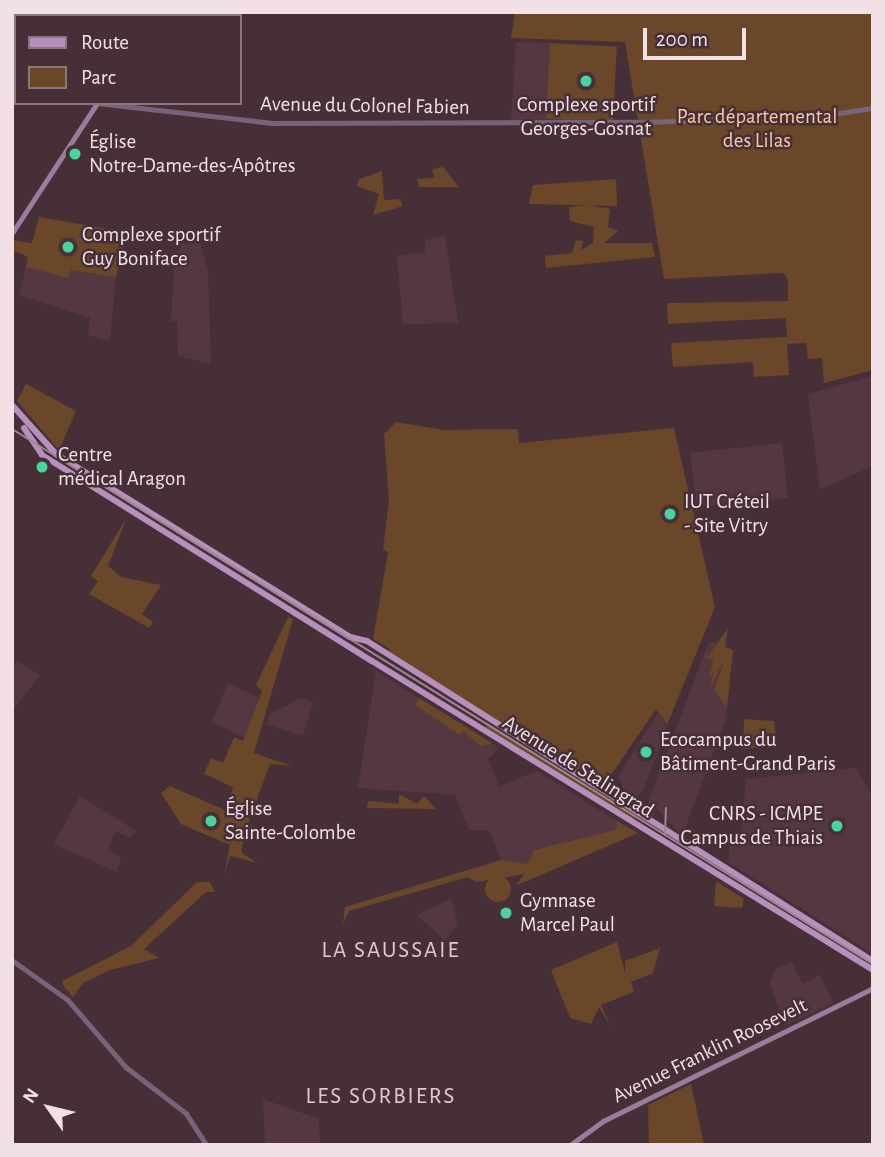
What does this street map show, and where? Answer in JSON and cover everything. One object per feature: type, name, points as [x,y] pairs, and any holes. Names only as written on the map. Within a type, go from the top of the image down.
[{"type":"main road","points":[[12,233],[96,105]]},
{"type":"main road","points":[[12,405],[56,454],[361,640],[873,961]]},
{"type":"main road","points":[[12,412],[42,455],[352,650],[361,640]]},
{"type":"main road","name":"Avenue de Stalingrad","points":[[352,650],[873,970]]},
{"type":"main road","points":[[372,661],[377,651]]},
{"type":"main road","points":[[710,871],[711,859]]},
{"type":"main road","name":"Avenue Franklin Roosevelt","points":[[570,1145],[603,1121],[871,990]]},
{"type":"street","name":"Avenue du Colonel Fabien","points":[[115,105],[268,122],[633,122],[814,117],[873,108]]},
{"type":"street","points":[[12,960],[68,1000],[128,1069],[182,1109],[207,1145]]},
{"type":"shaded area","points":[[516,42],[550,43],[551,119],[511,122]]},
{"type":"shaded area","points":[[445,236],[458,323],[403,324],[397,256],[425,252],[425,240]]},
{"type":"shaded area","points":[[200,243],[208,272],[211,364],[178,356],[177,321],[171,321],[175,257],[182,244]]},
{"type":"shaded area","points":[[26,267],[68,277],[70,270],[116,277],[110,341],[88,335],[90,318],[19,295]]},
{"type":"shaded area","points":[[873,376],[873,466],[820,489],[808,394]]},
{"type":"shaded area","points":[[782,443],[788,498],[696,507],[691,453]]},
{"type":"shaded area","points":[[709,641],[733,650],[725,721],[682,836],[657,809],[652,817],[644,813]]},
{"type":"shaded area","points":[[18,661],[40,675],[12,712],[12,667]]},
{"type":"shaded area","points":[[376,671],[499,748],[488,759],[499,786],[537,771],[617,821],[617,830],[528,864],[504,865],[489,830],[469,830],[455,795],[358,788]]},
{"type":"shaded area","points":[[228,683],[259,698],[245,738],[212,722]]},
{"type":"shaded area","points":[[301,698],[313,702],[303,736],[266,724],[270,714]]},
{"type":"shaded area","name":"Ecocampus du Bâtiment-Grand Paris","points":[[658,713],[667,727],[642,793],[629,800],[618,777]]},
{"type":"shaded area","points":[[856,768],[873,798],[873,954],[728,862],[730,843],[740,844],[746,779]]},
{"type":"shaded area","points":[[80,796],[136,831],[130,838],[116,831],[107,849],[121,858],[117,872],[54,844]]},
{"type":"shaded area","points":[[451,899],[458,924],[445,940],[416,915]]},
{"type":"shaded area","points":[[792,963],[803,984],[820,975],[833,1003],[785,1026],[770,983],[776,968]]},
{"type":"shaded area","points":[[263,1099],[319,1119],[320,1145],[265,1145]]},
{"type":"green space","name":"Parc départemental des Lilas","points":[[515,12],[873,12],[873,370],[824,383],[822,358],[808,359],[806,343],[787,344],[789,375],[754,377],[753,362],[673,367],[671,343],[787,337],[786,318],[668,324],[667,303],[788,301],[788,281],[784,273],[664,279],[625,42],[511,38]]},
{"type":"green space","name":"Complexe sportif Georges-Gosnat","points":[[550,43],[617,47],[613,122],[546,119]]},
{"type":"green space","points":[[443,167],[459,187],[419,187],[417,179],[434,178],[432,169]]},
{"type":"green space","points":[[382,171],[384,200],[400,199],[403,206],[373,215],[379,194],[357,186],[359,179]]},
{"type":"green space","points":[[616,179],[617,206],[529,204],[533,185]]},
{"type":"green space","points":[[588,205],[610,209],[608,227],[618,231],[604,243],[652,243],[655,257],[546,268],[545,256],[572,253],[576,240],[583,241],[581,250],[593,243],[594,227],[570,221],[569,207]]},
{"type":"green space","name":"Complexe sportif Guy Boniface","points":[[39,217],[127,232],[116,277],[71,270],[68,278],[26,267],[28,257],[12,250],[12,240],[32,243]]},
{"type":"green space","points":[[26,384],[76,411],[59,450],[17,401]]},
{"type":"green space","points":[[396,422],[443,430],[518,429],[519,443],[674,428],[715,607],[667,725],[656,709],[603,787],[387,653],[390,649],[373,639],[388,552],[383,549],[389,501],[384,434]]},
{"type":"green space","points":[[127,517],[108,566],[121,577],[161,585],[142,614],[153,622],[149,628],[89,594],[98,581],[91,576]]},
{"type":"green space","points":[[288,617],[293,619],[254,753],[292,766],[270,764],[247,826],[241,852],[257,863],[230,856],[224,875],[230,845],[181,824],[161,793],[170,786],[227,811],[233,787],[204,774],[211,758],[223,763],[234,737],[243,741],[262,691],[256,685]]},
{"type":"green space","points":[[728,628],[725,647],[733,650],[727,708],[714,690],[725,659],[709,689],[715,670],[709,679],[713,660],[707,658]]},
{"type":"green space","points":[[419,698],[492,743],[481,746],[463,731],[460,735],[415,705]]},
{"type":"green space","points":[[744,719],[774,721],[777,745],[743,749]]},
{"type":"green space","points":[[488,724],[637,815],[633,821],[485,727]]},
{"type":"green space","points":[[399,794],[417,804],[424,796],[436,809],[367,808],[368,801],[399,804]]},
{"type":"green space","points":[[617,821],[638,833],[527,881],[516,885],[524,874],[477,882],[468,877],[349,911],[343,924],[345,907],[501,860],[528,864],[534,850],[616,830]]},
{"type":"green space","points":[[498,876],[507,880],[511,889],[507,898],[498,902],[489,898],[485,889],[489,880]]},
{"type":"green space","points":[[716,881],[744,899],[742,908],[714,906]]},
{"type":"green space","points":[[197,882],[210,882],[215,892],[206,892],[144,949],[159,958],[110,970],[83,983],[73,997],[64,987],[62,981],[131,946]]},
{"type":"green space","points":[[617,942],[625,973],[625,961],[660,948],[653,973],[631,982],[634,992],[601,1005],[611,1027],[599,1007],[591,1024],[570,1018],[551,970]]},
{"type":"green space","points":[[691,1084],[704,1145],[649,1145],[648,1105]]},
{"type":"tram line","points":[[12,429],[873,964]]},
{"type":"tram line","points":[[665,835],[666,808]]},
{"type":"place","name":"Complexe sportif Georges-Gosnat","points":[[586,81]]},
{"type":"place","name":"Église Notre-Dame-des-Apôtres","points":[[75,154]]},
{"type":"place","name":"Complexe sportif Guy Boniface","points":[[68,247]]},
{"type":"place","name":"Centre médical Aragon","points":[[42,467]]},
{"type":"place","name":"IUT Créteil - Site Vitry","points":[[670,514]]},
{"type":"place","name":"Ecocampus du Bâtiment-Grand Paris","points":[[646,752]]},
{"type":"place","name":"Église Sainte-Colombe","points":[[211,821]]},
{"type":"place","name":"CNRS - ICMPE Campus de Thiais","points":[[837,826]]},
{"type":"place","name":"Gymnase Marcel Paul","points":[[506,913]]},
{"type":"district","name":"LA SAUSSAIE","points":[[391,951]]},
{"type":"district","name":"LES SORBIERS","points":[[381,1097]]}]
